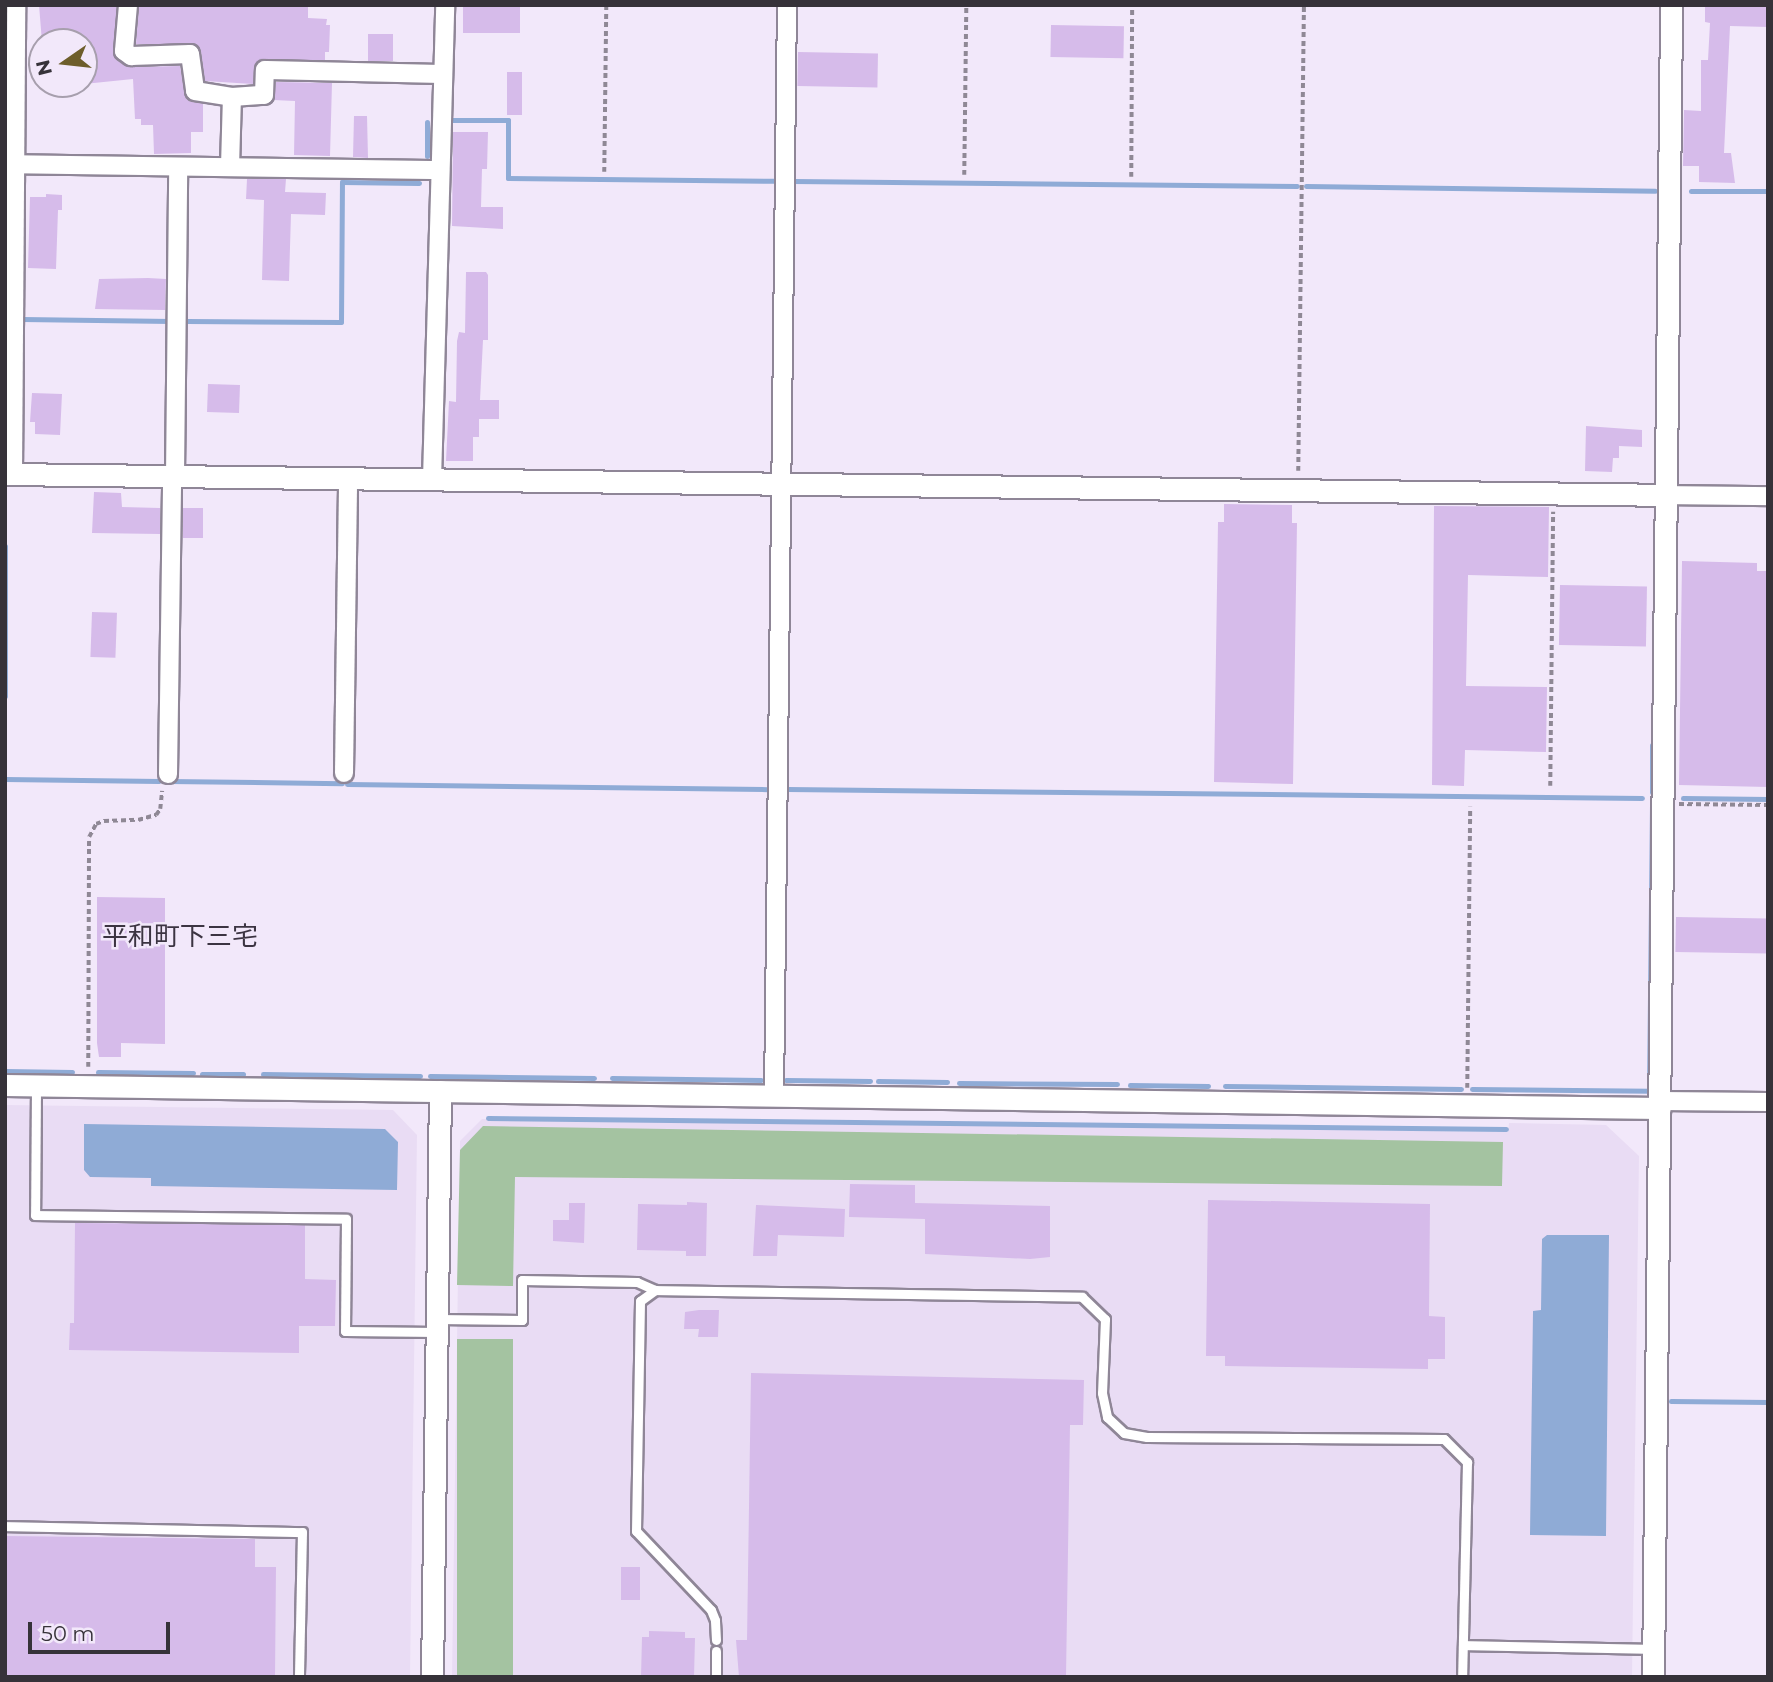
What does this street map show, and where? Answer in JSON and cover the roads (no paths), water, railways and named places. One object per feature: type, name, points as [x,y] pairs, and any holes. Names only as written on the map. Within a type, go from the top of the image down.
[{"type":"street","points":[[16,5],[9,164],[9,474],[1768,496]]},
{"type":"street","points":[[128,5],[124,51],[131,56],[190,54],[195,90],[232,97],[264,95],[265,70],[443,74]]},
{"type":"street","points":[[432,480],[445,5]]},
{"type":"street","points":[[774,1096],[788,5]]},
{"type":"street","points":[[1654,1677],[1671,5]]},
{"type":"street","points":[[230,167],[232,97]]},
{"type":"street","points":[[9,164],[440,170]]},
{"type":"street","points":[[168,774],[178,167]]},
{"type":"street","points":[[344,773],[348,479]]},
{"type":"street","points":[[5,1086],[1466,1105],[1768,1102]]},
{"type":"street","points":[[432,1677],[440,1091]]},
{"type":"lane","points":[[36,1086],[35,1215],[346,1219],[345,1331],[522,1320],[522,1280],[637,1282],[655,1290],[1082,1297],[1105,1319],[1102,1392],[1107,1417],[1124,1433],[1147,1437],[1444,1439],[1467,1462],[1462,1677]]},
{"type":"lane","points":[[655,1290],[640,1301],[636,1531],[711,1610],[715,1620],[716,1640]]},
{"type":"lane","points":[[5,1526],[302,1532],[299,1677]]},
{"type":"lane","points":[[1463,1645],[1654,1649]]},
{"type":"lane","points":[[716,1651],[716,1677]]},
{"type":"water","points":[[84,1124],[385,1129],[398,1142],[397,1190],[151,1186],[151,1178],[90,1177],[84,1170]]},
{"type":"water","points":[[1547,1235],[1609,1235],[1606,1536],[1530,1535],[1533,1311],[1541,1310],[1542,1239]]},
{"type":"waterway","points":[[449,120],[508,120],[508,178],[774,181]]},
{"type":"waterway","points":[[427,122],[427,156]]},
{"type":"waterway","points":[[793,181],[1297,186]]},
{"type":"waterway","points":[[187,321],[341,322],[342,182],[419,183]]},
{"type":"waterway","points":[[1306,186],[1655,191]]},
{"type":"waterway","points":[[1691,191],[1768,191]]},
{"type":"waterway","points":[[22,319],[171,321]]},
{"type":"waterway","points":[[5,546],[5,696]]},
{"type":"waterway","points":[[1652,745],[1652,792]]},
{"type":"waterway","points":[[5,779],[159,781]]},
{"type":"waterway","points":[[168,781],[342,783]]},
{"type":"waterway","points":[[347,784],[767,789]]},
{"type":"waterway","points":[[787,789],[1642,798]]},
{"type":"waterway","points":[[1683,798],[1768,799]]},
{"type":"waterway","points":[[1472,1089],[1649,1091],[1652,806]]},
{"type":"waterway","points":[[5,1071],[72,1072]]},
{"type":"waterway","points":[[98,1072],[193,1073]]},
{"type":"waterway","points":[[202,1074],[243,1074]]},
{"type":"waterway","points":[[263,1074],[420,1076]]},
{"type":"waterway","points":[[430,1076],[594,1078]]},
{"type":"waterway","points":[[612,1078],[761,1080]]},
{"type":"waterway","points":[[786,1080],[870,1081]]},
{"type":"waterway","points":[[878,1081],[947,1082]]},
{"type":"waterway","points":[[959,1083],[1117,1084]]},
{"type":"waterway","points":[[1130,1085],[1208,1086]]},
{"type":"waterway","points":[[1225,1086],[1461,1089]]},
{"type":"waterway","points":[[488,1118],[1506,1129]]},
{"type":"waterway","points":[[1671,1401],[1768,1402]]},
{"type":"district","name":"平和町下三宅","points":[[180,937]]}]
